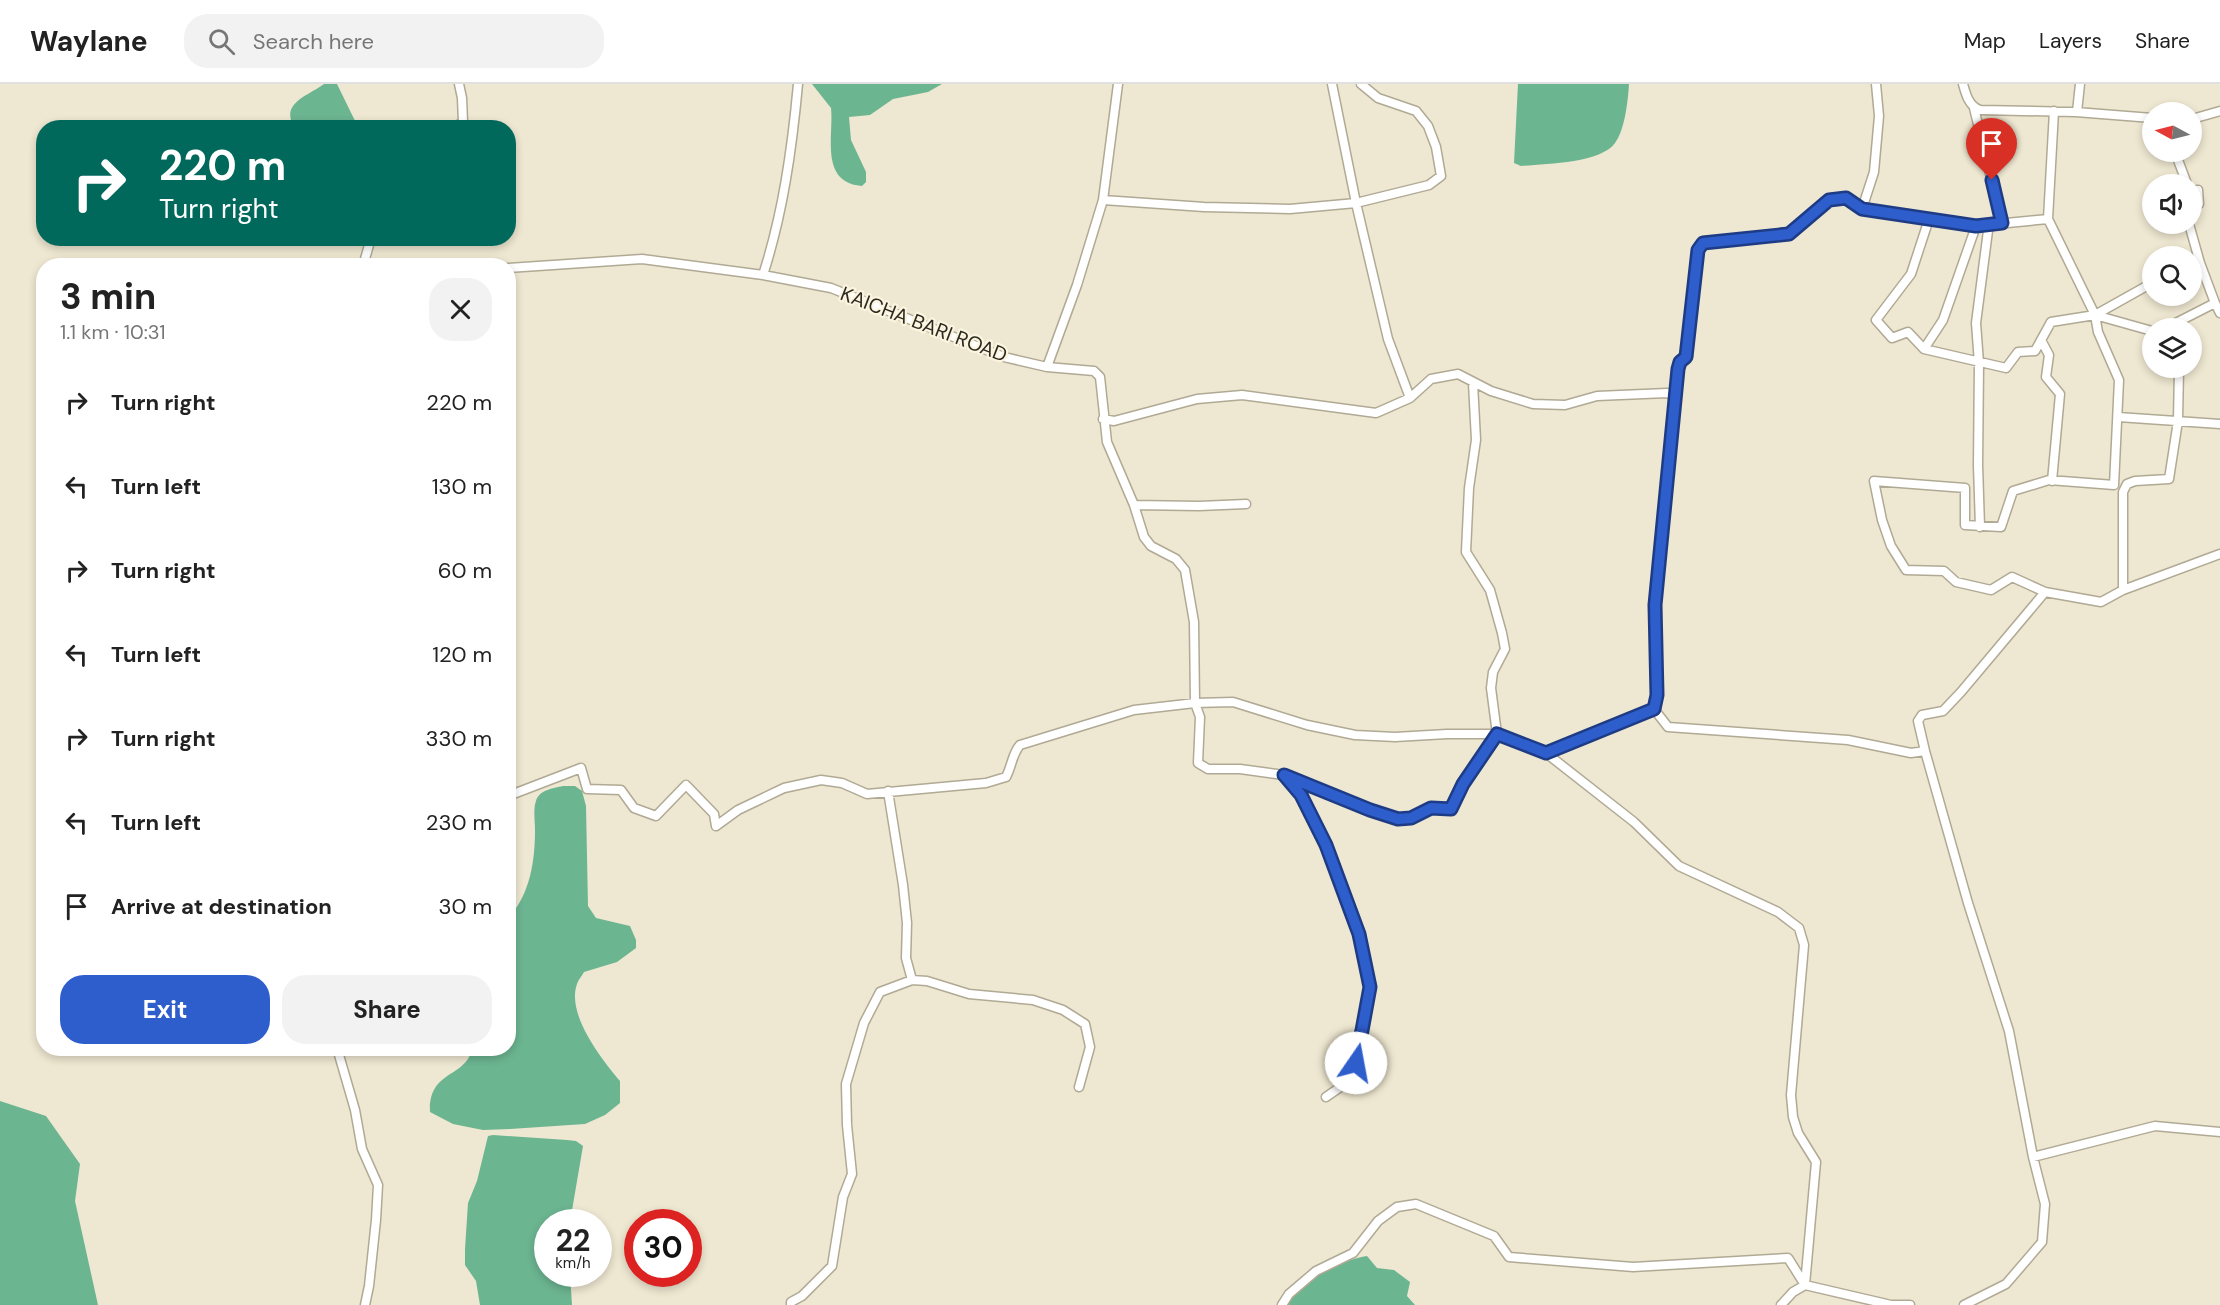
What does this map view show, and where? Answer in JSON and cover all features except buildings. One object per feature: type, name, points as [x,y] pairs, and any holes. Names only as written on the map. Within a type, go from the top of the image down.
[{"type":"street","points":[[459,84],[463,120]]},
{"type":"street","points":[[763,275],[778,224],[792,149],[798,84]]},
{"type":"street","points":[[1047,367],[1077,285],[1103,200],[1118,84]]},
{"type":"street","points":[[1332,84],[1356,203],[1388,339],[1410,398]]},
{"type":"street","points":[[1103,200],[1204,207],[1290,209],[1356,203],[1429,185],[1441,176],[1436,147],[1428,126],[1416,111],[1378,98],[1361,84]]},
{"type":"street","points":[[1862,209],[1874,172],[1878,116],[1876,84]]},
{"type":"street","points":[[1963,84],[1967,99],[1974,108],[2002,223]]},
{"type":"street","points":[[2077,112],[2080,84]]},
{"type":"street","points":[[1974,108],[2142,117]]},
{"type":"street","points":[[2054,111],[2048,219],[2095,315],[2098,332],[2119,380],[2114,485]]},
{"type":"street","points":[[2202,116],[2220,111]]},
{"type":"street","points":[[1925,751],[1911,753],[1848,740],[1668,728],[1654,709],[1657,695],[1655,605],[1678,369],[1680,362],[1686,357],[1698,250],[1703,243],[1789,234],[1829,200],[1846,198],[1862,209],[1976,226],[2048,219]]},
{"type":"street","points":[[1929,219],[1911,274],[1876,320],[1892,338],[1908,332],[1924,349],[2006,368],[2018,352],[2035,351],[2051,322],[2095,315],[2142,289]]},
{"type":"street","points":[[1980,527],[1979,363],[1976,323],[1989,223]]},
{"type":"street","points":[[1924,349],[1943,320],[1976,226]]},
{"type":"street","name":"KAICHA BARI ROAD","points":[[516,267],[642,259],[763,275],[831,288],[1004,357],[1047,367],[1094,371],[1100,377],[1102,387],[1103,419]]},
{"type":"street","points":[[2202,277],[2220,314]]},
{"type":"street","points":[[2186,318],[2215,303]]},
{"type":"street","points":[[2095,315],[2142,328]]},
{"type":"street","points":[[2041,340],[2049,355],[2046,376],[2060,394],[2052,481]]},
{"type":"street","points":[[1473,383],[1476,440],[1469,488],[1466,552],[1490,590],[1505,649],[1493,672],[1491,688],[1497,734],[1463,784],[1451,809],[1431,808],[1411,818],[1398,819],[1284,775],[1240,769],[1208,769],[1198,763],[1200,717],[1195,703],[1194,622],[1185,570],[1176,559],[1151,546],[1144,537],[1134,506],[1107,442],[1103,419],[1114,421],[1197,399],[1242,395],[1376,413],[1410,398],[1431,379],[1458,374],[1473,383],[1533,404],[1565,405],[1597,396],[1667,393],[1676,397]]},
{"type":"street","points":[[2123,590],[2122,492],[2127,484],[2135,481],[2169,479],[2178,421],[2179,378]]},
{"type":"street","points":[[2118,417],[2220,424]]},
{"type":"street","points":[[2122,492],[2114,485],[2052,481],[2013,491],[2001,527],[1980,527],[1965,525],[1965,488],[1874,481],[1882,520],[1891,546],[1906,570],[1944,571],[1956,582],[1991,590],[2012,577],[2045,592],[2101,602],[2123,590],[2220,554]]},
{"type":"street","points":[[1134,506],[1246,504]]},
{"type":"street","points":[[1964,1305],[2006,1284],[2042,1242],[2044,1204],[2009,1031],[1968,903],[1918,721],[1922,715],[1943,711],[1961,693],[2045,592]]},
{"type":"street","points":[[516,793],[581,768],[587,789],[621,790],[634,808],[656,816],[686,785],[714,814],[716,826],[738,810],[784,788],[821,780],[842,783],[867,794],[986,783],[1006,777],[1013,765],[1014,752],[1020,745],[1134,710],[1195,703],[1233,702],[1307,725],[1354,735],[1395,737],[1497,734],[1546,753],[1634,822],[1679,866],[1778,912],[1799,928],[1804,945],[1791,1095],[1793,1117],[1798,1133],[1816,1162],[1805,1286]]},
{"type":"street","points":[[1546,753],[1654,709]]},
{"type":"street","points":[[1284,775],[1301,795],[1326,845],[1359,934],[1370,987],[1352,1079],[1326,1097]]},
{"type":"street","points":[[888,791],[903,885],[907,923],[906,958],[912,980]]},
{"type":"street","points":[[791,1305],[791,1302],[802,1296],[832,1266],[843,1197],[852,1174],[846,1084],[864,1023],[880,992],[912,980],[927,981],[969,994],[1033,1000],[1063,1010],[1085,1024],[1090,1047],[1079,1087]]},
{"type":"street","points":[[339,1056],[355,1110],[362,1149],[378,1185],[369,1286],[365,1305]]},
{"type":"street","points":[[2033,1157],[2155,1126],[2220,1132]]},
{"type":"street","points":[[1282,1305],[1289,1294],[1316,1271],[1353,1253],[1378,1221],[1397,1206],[1416,1203],[1494,1236],[1509,1257],[1633,1267],[1788,1258],[1805,1286]]},
{"type":"street","points":[[1781,1305],[1793,1292],[1805,1286],[1891,1305],[1910,1305]]},
{"type":"shaded area","points":[[324,84],[337,84],[355,120],[291,120],[293,106]]},
{"type":"shaded area","points":[[812,84],[942,84],[928,92],[893,99],[870,115],[849,117],[851,140],[866,172],[866,182],[862,186],[848,183],[839,176],[834,167],[831,156],[831,108]]},
{"type":"shaded area","points":[[1518,84],[1629,84],[1625,115],[1615,143],[1608,150],[1585,159],[1521,166],[1514,163]]},
{"type":"shaded area","points":[[575,786],[582,791],[586,806],[588,906],[596,918],[630,926],[636,940],[636,948],[617,962],[584,972],[578,982],[575,996],[581,1022],[588,1036],[620,1081],[620,1103],[605,1115],[585,1124],[483,1130],[453,1124],[430,1112],[431,1098],[441,1081],[463,1065],[469,1056],[516,1056],[516,908],[530,877],[534,854],[536,801],[540,794],[551,789]]},
{"type":"shaded area","points":[[0,1101],[46,1116],[80,1164],[75,1201],[98,1305],[0,1305]]},
{"type":"shaded area","points":[[488,1136],[576,1141],[583,1146],[572,1209],[534,1209],[534,1287],[571,1287],[572,1305],[480,1305],[476,1281],[465,1265],[465,1249],[468,1203],[477,1181]]},
{"type":"shaded area","points":[[1367,1256],[1377,1268],[1394,1270],[1410,1282],[1407,1296],[1415,1305],[1288,1305],[1300,1288],[1310,1280],[1334,1266]]},
{"type":"route","points":[[1356,1063],[1370,987],[1359,934],[1326,845],[1301,795],[1284,775],[1370,810],[1398,819],[1411,818],[1431,808],[1451,809],[1463,784],[1497,734],[1546,753],[1654,709],[1657,695],[1655,605],[1659,559],[1678,369],[1680,362],[1686,357],[1698,250],[1703,243],[1789,234],[1829,200],[1846,198],[1862,209],[1976,226],[2002,223],[1992,180]]}]
